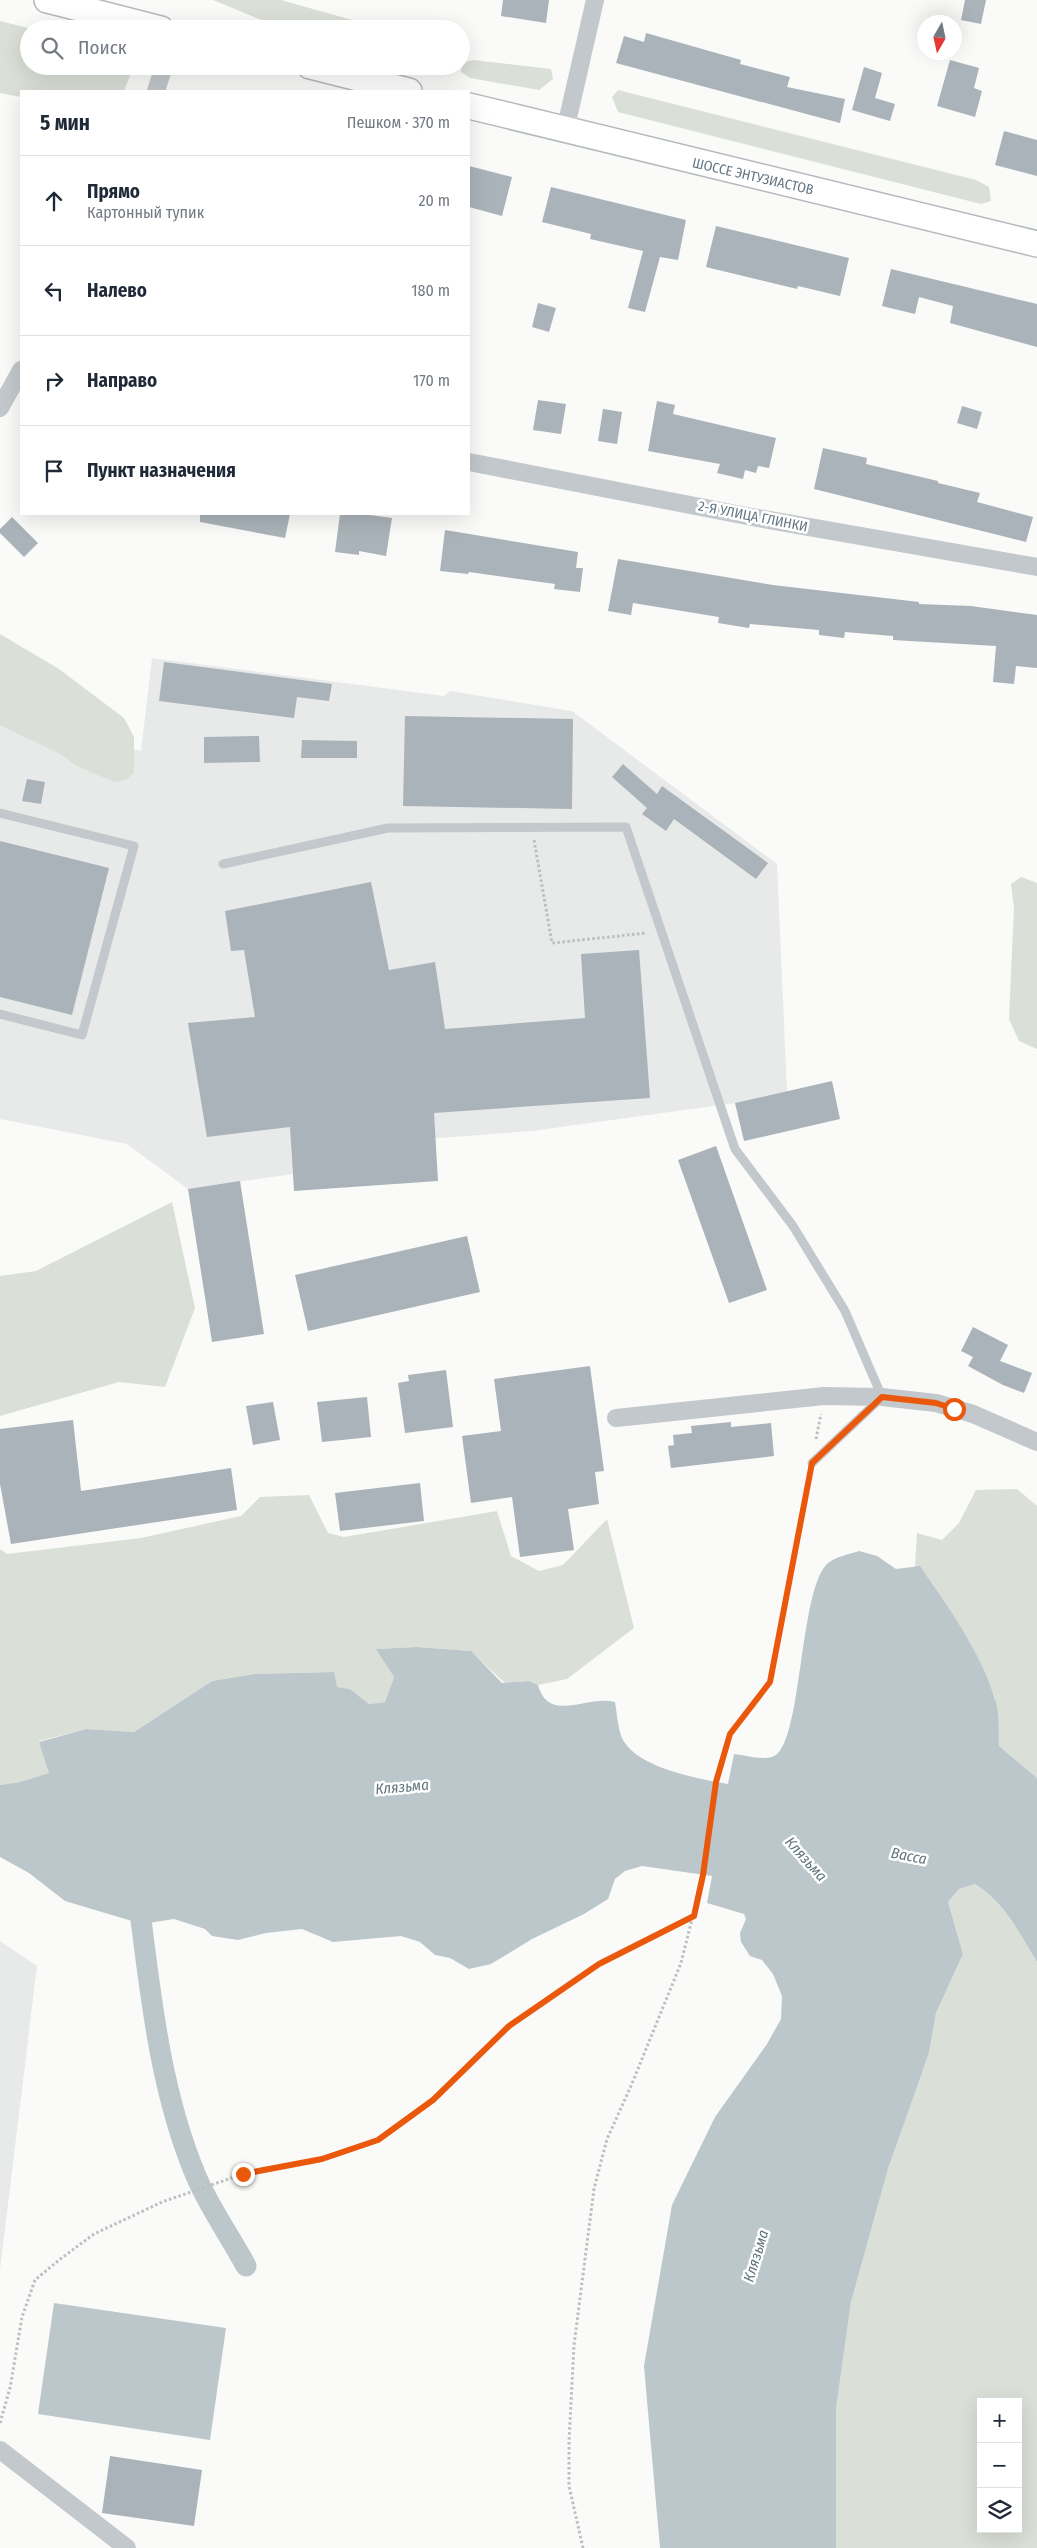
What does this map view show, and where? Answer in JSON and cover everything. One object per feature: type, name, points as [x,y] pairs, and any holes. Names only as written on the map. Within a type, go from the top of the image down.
[{"type":"main road","points":[[47,0],[126,20]]},
{"type":"main road","points":[[346,75],[405,90]]},
{"type":"main road","name":"ШОССЕ ЭНТУЗИАСТОВ","points":[[470,106],[565,131],[1037,244]]},
{"type":"street","points":[[565,131],[595,0]]},
{"type":"street","points":[[156,90],[161,75]]},
{"type":"street","points":[[0,408],[20,372]]},
{"type":"street","name":"2-Я УЛИЦА ГЛИНКИ","points":[[470,462],[752,517],[1037,567]]},
{"type":"street","points":[[616,1418],[824,1396],[882,1397],[936,1403],[994,1422],[1037,1442]]},
{"type":"street","points":[[0,2450],[127,2548]]},
{"type":"lane","points":[[0,813],[134,846],[82,1035],[0,1014]]},
{"type":"lane","points":[[223,864],[388,828],[626,827],[735,1149],[793,1226],[845,1311],[882,1397],[812,1463]]},
{"type":"path","points":[[531,828],[552,942],[662,931]]},
{"type":"path","points":[[583,2548],[569,2486],[569,2441],[574,2345],[594,2188],[606,2139],[668,1998],[681,1962],[703,1875],[716,1782],[730,1734],[770,1682],[824,1396]]},
{"type":"path","points":[[0,2424],[10,2388],[22,2317],[35,2280],[94,2234],[162,2202],[243,2174],[322,2159],[378,2140],[433,2100],[509,2026],[599,1964],[694,1916]]},
{"type":"shaded area","points":[[213,0],[281,0],[352,20],[261,20]]},
{"type":"shaded area","points":[[0,21],[20,26],[20,75],[130,75],[124,90],[20,90],[20,97],[0,93]]},
{"type":"shaded area","points":[[470,61],[551,69],[553,79],[539,90],[470,78],[466,75],[470,75]]},
{"type":"shaded area","points":[[618,90],[976,180],[989,187],[991,201],[981,204],[618,112],[612,97]]},
{"type":"shaded area","points":[[0,634],[59,669],[124,718],[134,737],[134,773],[126,780],[114,782],[77,766],[62,755],[0,725]]},
{"type":"shaded area","points":[[152,658],[444,696],[450,691],[572,711],[777,864],[787,1092],[735,1103],[532,1131],[291,1149],[293,1174],[188,1189],[127,1144],[0,1119],[0,717],[141,751]]},
{"type":"shaded area","points":[[1021,877],[1037,883],[1037,1049],[1019,1041],[1009,1019],[1014,908],[1011,884]]},
{"type":"shaded area","points":[[172,1202],[195,1308],[165,1387],[119,1382],[0,1416],[0,1276],[36,1271]]},
{"type":"shaded area","points":[[1017,1489],[1037,1506],[1037,1778],[999,1746],[995,1697],[970,1642],[920,1567],[915,1568],[917,1533],[942,1540],[959,1523],[976,1490]]},
{"type":"shaded area","points":[[309,1495],[328,1533],[344,1537],[497,1511],[511,1556],[539,1571],[563,1565],[607,1519],[634,1628],[567,1679],[538,1685],[529,1681],[505,1683],[470,1651],[417,1647],[377,1649],[394,1677],[385,1702],[369,1704],[350,1689],[336,1687],[333,1672],[254,1674],[212,1681],[134,1732],[86,1729],[39,1741],[50,1773],[20,1782],[0,1785],[0,1549],[7,1554],[141,1538],[241,1516],[260,1497]]},
{"type":"shaded area","points":[[975,1884],[995,1900],[1011,1919],[1037,1962],[1037,2548],[836,2548],[836,2409],[851,2302],[888,2169],[929,2053],[936,2013],[963,1954],[948,1902],[959,1889]]},
{"type":"shaded area","points":[[0,1941],[37,1966],[0,2270]]},
{"type":"water","points":[[859,1551],[877,1556],[896,1569],[920,1566],[962,1629],[988,1679],[997,1708],[999,1746],[1037,1778],[1037,1962],[1011,1919],[995,1900],[975,1884],[959,1889],[948,1902],[963,1954],[936,2013],[929,2053],[888,2169],[851,2302],[836,2409],[836,2548],[660,2548],[644,2366],[672,2205],[715,2117],[767,2044],[781,2019],[782,1996],[773,1974],[762,1960],[750,1956],[741,1942],[740,1933],[746,1919],[744,1914],[707,1903],[712,1876],[642,1866],[625,1871],[615,1879],[608,1899],[584,1914],[532,1939],[491,1964],[469,1969],[450,1958],[435,1955],[420,1942],[401,1936],[333,1942],[302,1929],[266,1933],[238,1940],[212,1936],[205,1929],[174,1919],[142,1924],[65,1901],[29,1873],[0,1857],[0,1785],[20,1782],[49,1773],[39,1742],[86,1729],[134,1732],[212,1681],[254,1674],[334,1672],[337,1687],[350,1689],[369,1704],[385,1702],[394,1677],[376,1649],[417,1647],[471,1651],[502,1683],[529,1681],[538,1685],[543,1697],[551,1703],[560,1706],[604,1701],[615,1702],[621,1734],[625,1743],[633,1752],[645,1760],[672,1771],[728,1784],[734,1754],[768,1758],[772,1757],[782,1747],[790,1727],[805,1634],[818,1578],[831,1561]]},
{"type":"water","points":[[54,2303],[226,2328],[210,2440],[38,2414]]},
{"type":"building","points":[[503,0],[549,0],[546,23],[501,16]]},
{"type":"building","points":[[965,0],[986,0],[981,24],[962,20]]},
{"type":"building","points":[[646,33],[741,60],[740,64],[790,77],[787,87],[845,99],[840,123],[616,63],[624,36],[644,42]]},
{"type":"building","points":[[950,60],[979,68],[974,88],[982,91],[975,117],[937,106]]},
{"type":"building","points":[[864,67],[882,73],[875,98],[895,104],[890,121],[852,110]]},
{"type":"building","points":[[1004,131],[1037,140],[1037,176],[995,165]]},
{"type":"building","points":[[470,166],[512,177],[502,216],[470,207]]},
{"type":"building","points":[[551,187],[686,220],[678,260],[660,257],[645,312],[628,308],[643,251],[590,239],[591,234],[542,222]]},
{"type":"building","points":[[716,226],[849,258],[840,296],[798,286],[797,289],[706,267]]},
{"type":"building","points":[[891,269],[1037,304],[1037,347],[950,323],[953,306],[919,297],[915,314],[882,306]]},
{"type":"building","points":[[538,303],[556,308],[549,332],[532,327]]},
{"type":"building","points":[[538,400],[566,404],[561,434],[533,430]]},
{"type":"building","points":[[657,401],[675,405],[673,414],[776,438],[769,468],[758,466],[756,473],[745,470],[743,479],[717,473],[720,464],[648,451]]},
{"type":"building","points":[[962,406],[982,412],[977,429],[957,423]]},
{"type":"building","points":[[603,409],[622,412],[617,444],[598,441]]},
{"type":"building","points":[[823,448],[867,458],[866,464],[980,493],[977,502],[1033,517],[1026,542],[814,489]]},
{"type":"building","points":[[200,515],[290,515],[285,538],[200,522]]},
{"type":"building","points":[[340,515],[370,515],[392,518],[386,556],[359,551],[359,555],[335,552]]},
{"type":"building","points":[[12,517],[38,543],[24,557],[0,533],[0,529]]},
{"type":"building","points":[[445,530],[578,552],[576,568],[583,568],[580,592],[554,589],[555,584],[469,572],[468,574],[440,571]]},
{"type":"building","points":[[618,559],[773,585],[919,602],[919,604],[971,606],[1037,615],[1037,668],[1016,666],[1014,684],[993,682],[996,646],[893,640],[893,636],[845,632],[844,638],[819,635],[819,630],[750,624],[749,628],[718,623],[719,617],[633,603],[631,615],[608,611]]},
{"type":"building","points":[[164,662],[332,684],[329,701],[297,697],[294,718],[159,701]]},
{"type":"building","points":[[405,716],[573,719],[572,809],[403,806]]},
{"type":"building","points":[[259,736],[260,762],[204,763],[204,737]]},
{"type":"building","points":[[302,740],[357,741],[357,758],[301,758]]},
{"type":"building","points":[[623,764],[657,794],[662,786],[768,863],[756,879],[674,819],[666,831],[642,814],[647,808],[612,777]]},
{"type":"building","points":[[27,779],[45,782],[41,804],[22,801]]},
{"type":"building","points":[[0,841],[109,868],[72,1015],[0,997]]},
{"type":"building","points":[[371,882],[389,970],[435,962],[445,1029],[585,1018],[581,954],[639,950],[650,1098],[434,1113],[438,1181],[294,1191],[290,1127],[207,1137],[188,1023],[255,1017],[244,950],[231,951],[225,911]]},
{"type":"building","points":[[832,1081],[840,1119],[744,1141],[735,1103]]},
{"type":"building","points":[[716,1146],[767,1290],[729,1303],[678,1160]]},
{"type":"building","points":[[240,1181],[264,1334],[212,1342],[188,1189]]},
{"type":"building","points":[[467,1236],[480,1292],[308,1331],[295,1275]]},
{"type":"building","points":[[973,1327],[1008,1345],[1000,1361],[1032,1373],[1024,1393],[1003,1385],[968,1366],[973,1357],[961,1351]]},
{"type":"building","points":[[590,1366],[604,1471],[595,1472],[599,1504],[568,1509],[574,1550],[520,1557],[512,1497],[471,1503],[462,1436],[501,1431],[494,1379]]},
{"type":"building","points":[[446,1370],[453,1427],[405,1433],[398,1383],[409,1381],[408,1375]]},
{"type":"building","points":[[367,1397],[371,1437],[322,1442],[317,1402]]},
{"type":"building","points":[[273,1402],[280,1440],[253,1445],[246,1406]]},
{"type":"building","points":[[73,1420],[81,1491],[231,1468],[237,1510],[11,1544],[0,1484],[0,1429]]},
{"type":"building","points":[[731,1422],[731,1427],[771,1423],[774,1456],[671,1468],[668,1446],[674,1445],[673,1435],[692,1433],[691,1426]]},
{"type":"building","points":[[420,1483],[424,1521],[340,1531],[335,1493]]},
{"type":"building","points":[[110,2456],[202,2470],[194,2526],[102,2513]]},
{"type":"waterway","points":[[138,1896],[158,2038],[173,2108],[183,2143],[201,2188],[246,2266]]},
{"type":"route","points":[[243,2174],[322,2159],[378,2140],[433,2100],[509,2026],[535,2010],[599,1964],[694,1916],[703,1875],[716,1782],[730,1734],[770,1682],[812,1463],[882,1397],[936,1403],[954,1409]]},
{"type":"water label","name":"Клязьма","points":[[402,1787]]},
{"type":"water label","name":"Васса","points":[[909,1856]]},
{"type":"water label","name":"Клязьма","points":[[806,1859]]},
{"type":"water label","name":"Клязьма","points":[[756,2256]]}]
